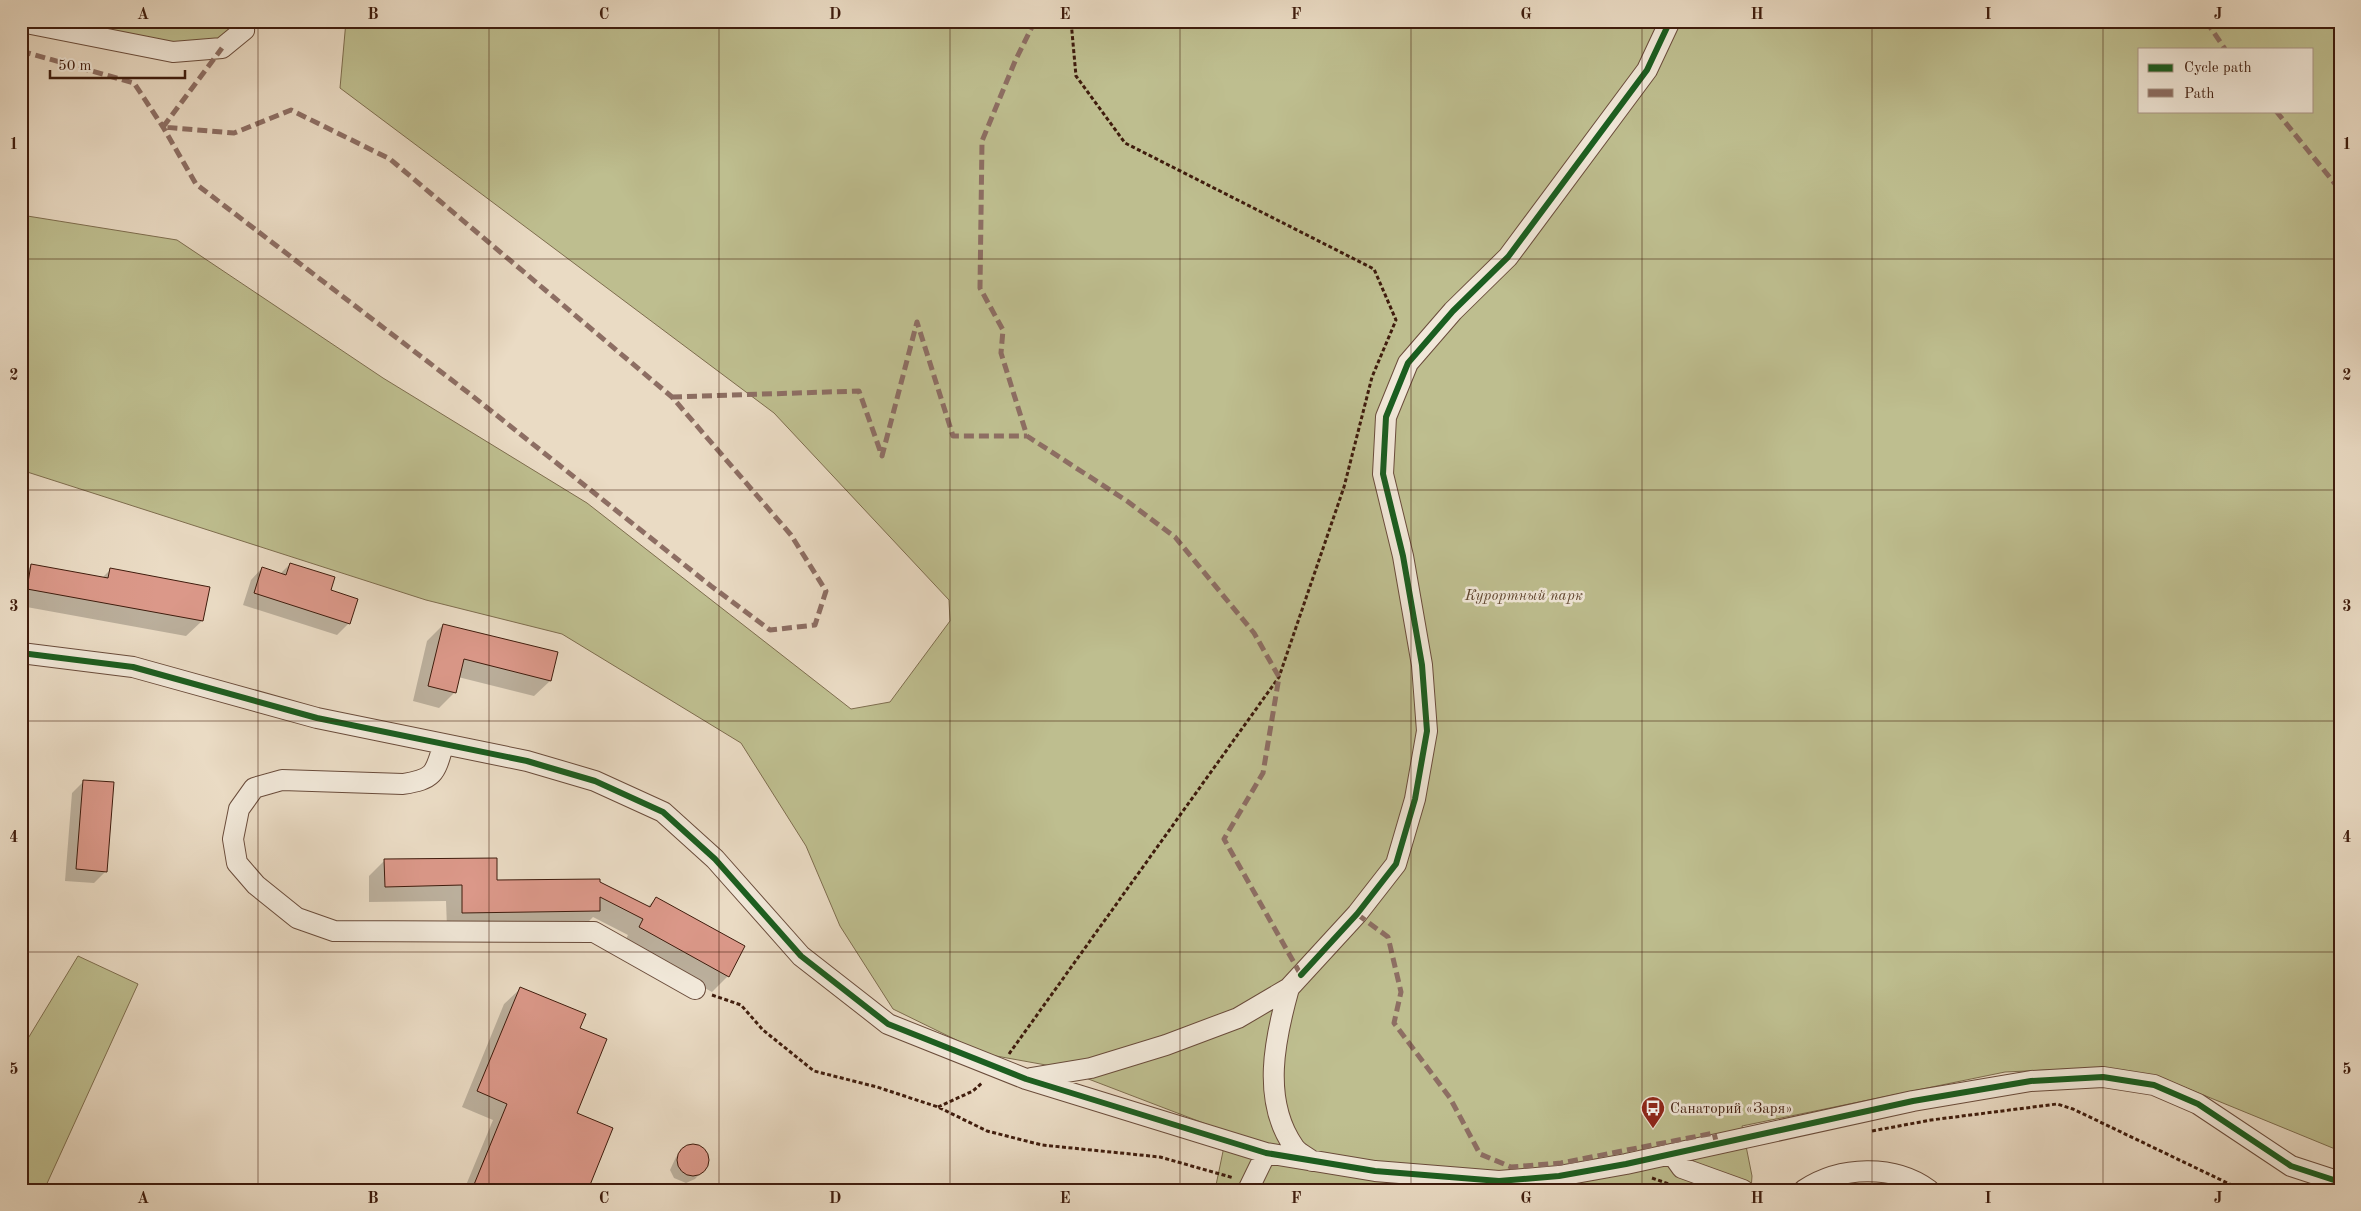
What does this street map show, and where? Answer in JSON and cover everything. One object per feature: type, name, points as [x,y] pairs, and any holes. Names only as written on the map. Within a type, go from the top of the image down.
[{"type":"street","points":[[21,22],[173,52],[222,48],[244,30],[241,21]]},
{"type":"street","points":[[1026,1079],[1091,1068],[1166,1045],[1238,1018],[1289,988],[1357,914],[1396,864],[1415,799],[1426,731],[1423,674],[1403,556],[1383,474],[1386,417],[1408,364],[1453,311],[1508,257],[1647,70],[1670,21]]},
{"type":"street","points":[[21,653],[133,667],[317,718],[443,746],[527,762],[595,781],[663,812],[715,859],[801,956],[888,1024],[1026,1079],[1266,1153],[1314,1162],[1437,1177],[1499,1182],[1560,1176],[1672,1154],[1913,1101],[2031,1081],[2103,1077],[2154,1085],[2198,1104],[2291,1166],[2340,1182]]},
{"type":"street","points":[[443,746],[436,769],[424,781],[404,784],[282,780],[254,788],[239,809],[233,839],[237,864],[256,884],[298,918],[334,931],[594,932],[695,989]]},
{"type":"street","points":[[1289,988],[1277,1030],[1273,1078],[1279,1115],[1295,1148],[1314,1162]]},
{"type":"street","points":[[1251,1186],[1266,1153]]},
{"type":"street","points":[[1672,1154],[1682,1168],[1743,1190]]},
{"type":"street","points":[[1804,1190],[1839,1174],[1875,1170],[1916,1180],[1929,1190]]},
{"type":"path","points":[[938,1107],[973,1091],[998,1069],[1278,677],[1344,486],[1372,377],[1396,320],[1374,269],[1125,143],[1076,76],[1071,21]]},
{"type":"path","points":[[695,989],[741,1005],[763,1030],[814,1071],[877,1087],[938,1107],[987,1131],[1042,1145],[1160,1157],[1251,1186],[1306,1190]]},
{"type":"path","points":[[1863,1133],[1931,1120],[2057,1104],[2073,1109],[2242,1190]]},
{"type":"path","points":[[1649,1177],[1677,1187]]},
{"type":"green space","points":[[48,21],[234,21],[237,27],[220,41],[172,47]]},
{"type":"green space","name":"Курортный парк","points":[[346,21],[2340,21],[2340,1151],[2157,1076],[2091,1068],[2005,1072],[1742,1126],[1752,1176],[1751,1190],[1215,1190],[1227,1132],[1057,1067],[985,1054],[893,1009],[840,926],[806,846],[741,743],[562,634],[426,600],[21,470],[21,215],[177,240],[383,378],[587,503],[851,709],[890,702],[950,621],[949,600],[774,413],[340,88]]},
{"type":"green space","points":[[78,956],[138,984],[44,1190],[21,1190],[21,1050]]},
{"type":"building","points":[[290,563],[335,577],[331,590],[358,599],[350,624],[254,593],[262,567],[286,575]]},
{"type":"building","points":[[31,564],[108,578],[110,568],[210,587],[203,621],[27,589]]},
{"type":"building","points":[[443,624],[558,652],[551,681],[464,659],[456,693],[428,686]]},
{"type":"building","points":[[83,780],[114,782],[107,872],[76,869]]},
{"type":"building","points":[[497,858],[497,880],[600,879],[600,882],[650,907],[656,897],[745,946],[729,977],[639,927],[643,919],[600,897],[600,911],[462,913],[462,885],[385,887],[384,859]]},
{"type":"building","points":[[520,987],[586,1014],[580,1028],[607,1039],[577,1113],[613,1128],[588,1190],[481,1190],[473,1187],[507,1104],[477,1091]]},
{"type":"building","points":[[693,1144],[699,1145],[704,1149],[708,1154],[708,1166],[704,1171],[699,1175],[693,1176],[687,1175],[682,1171],[678,1166],[677,1160],[678,1154],[682,1149],[687,1145]]},
{"type":"marked path","points":[[1035,21],[1016,59],[982,141],[980,288],[1003,330],[1001,353],[1027,436],[1127,501],[1175,537],[1254,633],[1279,677],[1263,773],[1224,839],[1301,975]]},
{"type":"marked path","points":[[2206,21],[2224,48]]},
{"type":"marked path","points":[[163,127],[222,48]]},
{"type":"marked path","points":[[21,51],[134,83],[163,127],[196,184],[470,394],[711,586],[770,630],[815,625],[826,591],[791,535],[672,397],[390,159],[291,110],[234,133],[163,127]]},
{"type":"marked path","points":[[2277,112],[2340,190]]},
{"type":"marked path","points":[[672,397],[859,391],[882,456],[917,322],[953,436],[1027,436]]},
{"type":"marked path","points":[[1357,914],[1388,937],[1401,992],[1394,1023],[1450,1098],[1480,1154],[1511,1167],[1561,1163],[1714,1133],[1717,1145]]},
{"type":"cycle path","points":[[1301,975],[1357,914],[1396,864],[1415,799],[1427,731],[1422,665],[1403,556],[1383,474],[1386,417],[1408,363],[1453,311],[1508,257],[1647,70],[1670,21]]},
{"type":"cycle path","points":[[21,653],[133,667],[317,718],[527,761],[595,781],[663,812],[715,859],[801,956],[888,1024],[1026,1079],[1266,1153],[1375,1171],[1499,1181],[1559,1176],[1626,1164],[1913,1101],[2031,1081],[2103,1077],[2154,1085],[2198,1104],[2291,1166],[2340,1182]]},
{"type":"place","name":"Санаторий «Заря»","points":[[1653,1129]]}]
